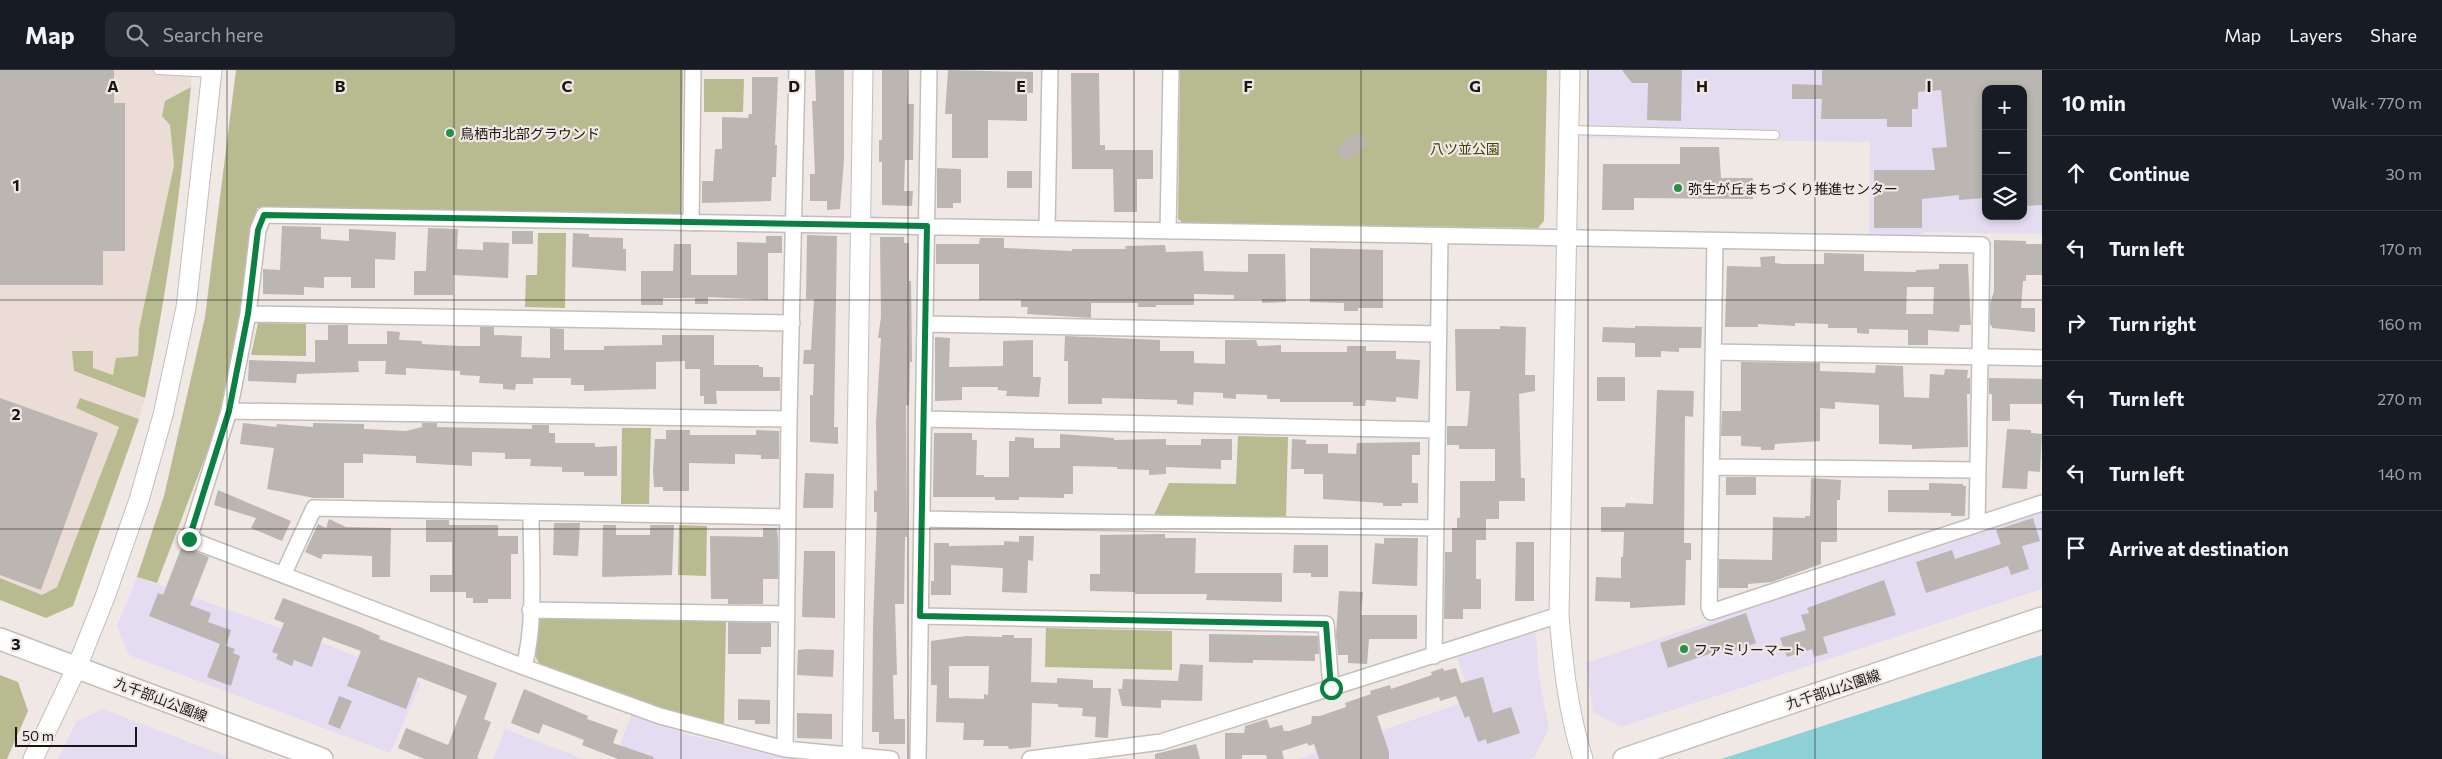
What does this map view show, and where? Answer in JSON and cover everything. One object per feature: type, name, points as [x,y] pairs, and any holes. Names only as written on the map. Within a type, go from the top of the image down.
[{"type":"main road","name":"九千部山公園線","points":[[1624,759],[2042,618]]},
{"type":"main road","name":"九千部山公園線","points":[[0,640],[322,759]]},
{"type":"street","points":[[691,224],[693,70]]},
{"type":"street","points":[[785,749],[789,418],[797,70]]},
{"type":"street","points":[[852,758],[859,225],[863,70]]},
{"type":"street","points":[[918,759],[929,70]]},
{"type":"street","points":[[1047,228],[1050,70]]},
{"type":"street","points":[[1168,230],[1171,70]]},
{"type":"street","points":[[1570,70],[1559,616],[1563,667],[1575,736],[1583,759]]},
{"type":"street","points":[[33,759],[77,667],[139,500],[163,415],[186,308],[212,71]]},
{"type":"street","points":[[891,759],[852,758],[785,749],[660,716],[524,667],[189,539],[229,411],[248,314],[258,230],[264,215],[691,224],[927,226],[1982,245],[1977,524]]},
{"type":"street","points":[[1434,656],[1440,236]]},
{"type":"street","points":[[1715,241],[1710,607],[1712,612],[2042,503]]},
{"type":"street","points":[[248,314],[792,323]]},
{"type":"street","points":[[925,324],[1438,334]]},
{"type":"street","points":[[1713,352],[2042,358]]},
{"type":"street","points":[[229,411],[789,418]]},
{"type":"street","points":[[924,419],[1437,430]]},
{"type":"street","points":[[1712,468],[1978,470]]},
{"type":"street","points":[[283,575],[314,508],[788,517]]},
{"type":"street","points":[[524,667],[528,655],[531,513]]},
{"type":"street","points":[[922,519],[1436,528]]},
{"type":"street","points":[[530,610],[787,614]]},
{"type":"street","points":[[920,616],[1326,624],[1331,688]]},
{"type":"street","points":[[1030,759],[1161,742],[1559,616]]},
{"type":"lane","points":[[158,70],[212,71]]},
{"type":"lane","points":[[1569,130],[1775,135]]},
{"type":"shaded area","points":[[0,70],[192,70],[191,87],[165,101],[163,116],[170,125],[174,165],[139,329],[138,356],[113,375],[93,368],[73,351],[74,372],[145,398],[139,419],[80,398],[76,408],[119,426],[57,587],[42,595],[0,578]]},
{"type":"shaded area","points":[[1590,70],[2042,70],[2042,234],[1924,232],[1924,237],[1869,236],[1870,142],[1587,138]]},
{"type":"shaded area","points":[[2042,511],[2042,589],[1621,727],[1593,712],[1586,663]]},
{"type":"shaded area","points":[[137,577],[335,648],[421,683],[390,753],[129,655],[117,626]]},
{"type":"shaded area","points":[[1532,630],[1536,634],[1539,677],[1549,729],[1534,757],[1527,759],[1298,759],[1471,700],[1456,654]]},
{"type":"shaded area","points":[[103,709],[233,759],[58,759],[76,722]]},
{"type":"shaded area","points":[[631,715],[689,735],[789,759],[615,759]]},
{"type":"shaded area","points":[[505,729],[584,759],[493,759]]},
{"type":"green space","name":"鳥栖市北部グラウンド","points":[[236,70],[683,70],[681,216],[257,208],[238,327],[216,429],[157,583],[137,577],[164,496],[205,317]]},
{"type":"green space","name":"八ツ並公園","points":[[1180,70],[1547,70],[1544,221],[1538,228],[1183,223],[1178,219]]},
{"type":"green space","points":[[704,79],[744,79],[743,112],[704,112]]},
{"type":"green space","points":[[191,87],[172,243],[160,321],[145,398],[74,371],[72,351],[93,351],[93,368],[113,375],[116,358],[138,356],[139,329],[174,165],[170,125],[162,116],[165,101]]},
{"type":"green space","points":[[538,233],[566,233],[565,308],[525,307],[526,275],[537,275]]},
{"type":"green space","points":[[258,323],[306,324],[306,356],[251,355]]},
{"type":"green space","points":[[80,398],[139,419],[73,606],[46,618],[0,600],[0,578],[42,595],[57,587],[119,427],[76,408]]},
{"type":"green space","points":[[622,428],[651,428],[649,504],[621,504]]},
{"type":"green space","points":[[1238,436],[1288,437],[1286,517],[1154,515],[1169,483],[1236,484]]},
{"type":"green space","points":[[679,525],[707,526],[706,576],[678,575]]},
{"type":"green space","points":[[543,617],[726,620],[724,727],[673,713],[541,666],[536,658],[537,621]]},
{"type":"green space","points":[[1046,628],[1172,631],[1172,670],[1045,667]]},
{"type":"green space","points":[[0,675],[18,682],[28,711],[7,759],[0,759]]},
{"type":"water","points":[[2042,655],[2042,759],[1721,759]]},
{"type":"building","points":[[0,70],[114,70],[114,103],[125,103],[125,251],[103,251],[103,285],[0,285]]},
{"type":"building","points":[[815,70],[844,70],[844,160],[840,209],[827,210],[827,201],[810,201],[810,174],[815,174],[812,101],[816,101]]},
{"type":"building","points":[[882,70],[907,70],[908,104],[914,104],[913,160],[905,160],[904,191],[913,191],[912,206],[882,205],[882,162],[879,162],[879,140],[882,140]]},
{"type":"building","points":[[948,70],[1033,72],[1033,93],[1027,93],[1027,121],[988,120],[988,158],[952,158],[952,114],[945,114]]},
{"type":"building","points":[[1622,70],[1682,70],[1681,121],[1647,120],[1648,83],[1632,83]]},
{"type":"building","points":[[1822,70],[2042,70],[2042,205],[2027,206],[2027,85],[1982,85],[1982,198],[1959,200],[1959,195],[1922,199],[1922,228],[1874,228],[1874,170],[1935,170],[1932,148],[1947,147],[1941,90],[1918,92],[1918,109],[1912,109],[1912,127],[1887,127],[1887,119],[1821,119],[1822,99],[1792,99],[1792,84],[1822,85]]},
{"type":"building","points":[[1071,73],[1099,73],[1100,145],[1105,145],[1105,150],[1153,150],[1153,179],[1137,179],[1137,212],[1114,212],[1113,169],[1072,169]]},
{"type":"building","points":[[752,77],[778,77],[775,145],[777,145],[776,177],[772,177],[771,201],[702,203],[702,181],[713,181],[715,149],[722,149],[722,117],[748,118],[749,114],[752,114]]},
{"type":"building","points":[[1360,133],[1369,144],[1345,162],[1336,150],[1341,146],[1340,144],[1353,134],[1355,137]]},
{"type":"building","name":"弥生が丘まちづくり推進センター","points":[[1680,147],[1719,147],[1721,178],[1753,178],[1753,199],[1634,198],[1634,210],[1602,210],[1603,164],[1680,164]]},
{"type":"building","points":[[937,168],[961,169],[961,203],[953,203],[953,208],[937,208]]},
{"type":"building","points":[[1007,171],[1032,171],[1032,188],[1007,188]]},
{"type":"building","points":[[282,226],[321,227],[321,239],[349,241],[349,229],[396,232],[395,260],[375,259],[375,288],[351,288],[351,277],[324,277],[324,288],[304,287],[304,295],[263,294],[263,269],[280,270]]},
{"type":"building","points":[[428,228],[458,229],[457,249],[483,250],[483,242],[509,243],[508,278],[453,275],[453,295],[414,295],[414,271],[426,271]]},
{"type":"building","points":[[512,231],[533,231],[533,244],[512,244]]},
{"type":"building","points":[[573,233],[589,234],[589,237],[623,238],[623,249],[626,249],[626,271],[572,267]]},
{"type":"building","points":[[807,235],[837,236],[834,427],[838,427],[838,444],[810,442],[810,395],[813,395],[814,364],[803,364],[804,350],[811,350],[814,299],[806,299]]},
{"type":"building","points":[[766,236],[782,236],[782,253],[768,253],[768,300],[708,297],[708,304],[695,304],[695,298],[663,298],[663,305],[641,305],[641,271],[673,271],[674,244],[691,244],[691,275],[737,275],[737,242],[766,243]]},
{"type":"building","points":[[880,237],[904,237],[904,243],[909,243],[909,281],[911,281],[912,362],[910,362],[909,406],[906,405],[907,537],[905,537],[904,604],[895,604],[897,675],[893,675],[894,719],[905,719],[905,744],[879,744],[879,732],[872,732],[877,512],[874,512],[874,490],[877,491],[876,423],[881,338],[878,338],[881,317]]},
{"type":"building","points":[[980,238],[1004,238],[1004,248],[1072,251],[1072,249],[1126,249],[1125,246],[1165,245],[1166,252],[1203,251],[1204,271],[1248,272],[1248,254],[1285,254],[1286,302],[1262,303],[1262,299],[1234,299],[1234,295],[1194,294],[1194,305],[1138,307],[1138,303],[1091,303],[1091,318],[1027,314],[1028,307],[1021,307],[1021,300],[979,300],[979,264],[936,264],[936,244],[979,244]]},
{"type":"building","points":[[1994,240],[2026,241],[2026,244],[2042,244],[2042,275],[2026,275],[2026,281],[2023,281],[2021,308],[2035,308],[2035,332],[1992,328],[1990,325],[1990,304],[1994,291]]},
{"type":"building","points":[[1310,248],[1383,250],[1383,308],[1358,308],[1358,311],[1344,311],[1344,303],[1310,302]]},
{"type":"building","points":[[1824,253],[1864,254],[1864,271],[1916,272],[1916,270],[1939,269],[1939,264],[1968,264],[1971,325],[1960,325],[1959,332],[1928,330],[1928,345],[1908,345],[1908,330],[1869,329],[1869,334],[1857,333],[1857,328],[1828,328],[1828,324],[1795,323],[1795,326],[1758,324],[1758,327],[1725,327],[1727,266],[1761,267],[1760,257],[1775,256],[1775,263],[1824,264]],"holes":[[[1907,287],[1934,287],[1933,314],[1906,314]]]},
{"type":"building","points":[[328,325],[348,325],[348,344],[387,344],[387,331],[400,332],[399,340],[422,341],[422,344],[461,346],[480,346],[480,327],[494,327],[494,335],[522,336],[521,357],[550,358],[550,328],[564,329],[564,350],[604,350],[604,346],[662,345],[662,335],[714,335],[714,365],[759,365],[759,367],[763,367],[763,377],[780,377],[780,391],[716,391],[717,404],[704,404],[704,396],[700,396],[700,369],[685,369],[685,361],[656,362],[656,389],[584,391],[584,385],[571,385],[571,378],[533,378],[533,384],[516,384],[515,390],[503,389],[503,384],[479,383],[480,376],[460,375],[460,371],[406,368],[406,375],[385,374],[386,361],[358,361],[359,372],[297,374],[296,383],[248,381],[249,360],[315,362],[315,340],[328,340]]},
{"type":"building","points":[[1500,326],[1526,327],[1525,375],[1535,375],[1535,391],[1519,394],[1521,478],[1525,478],[1525,501],[1499,501],[1499,519],[1486,519],[1486,540],[1476,540],[1476,579],[1481,579],[1481,609],[1463,609],[1463,619],[1444,619],[1445,552],[1452,552],[1452,528],[1457,528],[1457,518],[1460,518],[1460,481],[1495,481],[1495,449],[1459,449],[1459,445],[1447,445],[1447,426],[1467,426],[1470,391],[1456,391],[1455,329],[1500,329]]},
{"type":"building","points":[[1635,326],[1702,327],[1701,348],[1679,348],[1679,352],[1661,351],[1661,357],[1635,357],[1635,343],[1602,342],[1603,327],[1635,328]]},
{"type":"building","points":[[1065,336],[1160,340],[1160,351],[1194,351],[1194,363],[1225,364],[1225,340],[1256,340],[1258,346],[1281,345],[1281,352],[1347,352],[1347,346],[1366,346],[1366,351],[1396,351],[1396,359],[1420,360],[1418,399],[1396,397],[1396,402],[1366,400],[1365,406],[1353,406],[1353,402],[1280,402],[1280,399],[1267,399],[1267,395],[1236,394],[1236,399],[1223,398],[1223,393],[1194,392],[1193,405],[1177,404],[1177,400],[1102,398],[1102,404],[1068,404],[1068,361],[1064,361]]},
{"type":"building","points":[[935,337],[950,338],[949,367],[1003,366],[1003,341],[1033,340],[1033,377],[1041,377],[1039,397],[1006,396],[1007,391],[998,390],[998,387],[962,387],[962,400],[935,401]]},
{"type":"building","points":[[1741,362],[1820,363],[1820,371],[1875,373],[1876,365],[1903,366],[1904,397],[1929,398],[1930,374],[1944,375],[1945,369],[1968,370],[1967,378],[1970,378],[1970,394],[1967,394],[1968,447],[1912,449],[1912,445],[1879,444],[1879,405],[1835,402],[1835,409],[1820,408],[1820,441],[1775,444],[1774,450],[1761,450],[1761,447],[1741,446],[1741,436],[1721,436],[1722,411],[1741,411]]},
{"type":"building","points":[[1597,377],[1625,377],[1625,401],[1597,401]]},
{"type":"building","points":[[1989,378],[2042,379],[2042,404],[2010,404],[2010,421],[1992,421],[1992,394],[1989,394]]},
{"type":"building","points":[[1657,390],[1694,391],[1693,417],[1685,416],[1684,543],[1691,543],[1691,560],[1686,560],[1685,605],[1630,608],[1630,602],[1595,601],[1596,577],[1621,578],[1621,557],[1623,557],[1624,532],[1601,532],[1601,507],[1625,507],[1626,503],[1653,504]]},
{"type":"building","points":[[0,398],[98,433],[41,590],[0,575]]},
{"type":"building","points":[[243,423],[276,427],[277,424],[313,427],[313,423],[364,424],[364,429],[406,431],[422,427],[422,423],[437,423],[437,427],[532,429],[532,425],[549,425],[549,433],[555,433],[555,443],[595,443],[595,447],[617,446],[617,476],[584,476],[584,472],[562,472],[562,467],[530,466],[531,459],[505,459],[505,453],[472,452],[472,466],[416,463],[416,456],[363,454],[363,463],[344,463],[344,498],[314,498],[267,489],[274,448],[240,444]]},
{"type":"building","points":[[2007,429],[2031,430],[2031,433],[2042,434],[2040,472],[2028,471],[2027,489],[2002,488]]},
{"type":"building","points":[[666,430],[690,430],[690,435],[756,435],[756,430],[779,431],[779,459],[761,459],[761,455],[735,454],[735,464],[689,463],[689,491],[663,491],[663,487],[654,487],[653,470],[655,439],[666,439]]},
{"type":"building","points":[[934,433],[972,433],[972,440],[977,440],[976,475],[984,475],[984,477],[1009,477],[1009,441],[1015,441],[1015,437],[1034,438],[1034,448],[1060,448],[1060,434],[1114,438],[1114,440],[1166,439],[1166,445],[1201,445],[1201,439],[1232,439],[1232,460],[1221,460],[1221,469],[1166,467],[1166,474],[1149,475],[1149,470],[1073,466],[1073,494],[1064,494],[1064,498],[1019,497],[1019,500],[995,500],[995,497],[933,497]]},
{"type":"building","points":[[1292,439],[1306,440],[1306,444],[1328,444],[1328,453],[1356,454],[1357,443],[1420,442],[1420,455],[1412,455],[1412,483],[1418,483],[1418,503],[1402,503],[1402,506],[1383,506],[1383,503],[1323,499],[1323,474],[1304,474],[1304,469],[1291,469]]},
{"type":"building","points":[[805,473],[834,474],[833,508],[803,508]]},
{"type":"building","points":[[1726,477],[1756,477],[1756,495],[1726,495]]},
{"type":"building","points":[[1811,478],[1841,480],[1840,500],[1837,500],[1837,542],[1821,542],[1821,564],[1772,582],[1748,584],[1748,588],[1719,588],[1719,559],[1772,560],[1773,517],[1805,518],[1805,516],[1810,516]]},
{"type":"building","points":[[1929,483],[1963,484],[1963,486],[1966,486],[1965,516],[1951,516],[1951,513],[1888,512],[1888,490],[1929,490]]},
{"type":"building","points":[[218,490],[291,521],[282,541],[251,528],[256,518],[214,505]]},
{"type":"building","points":[[2033,518],[2040,541],[2022,546],[2029,569],[2011,575],[2008,566],[1926,593],[1916,562],[1952,550],[1955,559],[2001,544],[1996,530]]},
{"type":"building","points":[[329,519],[346,527],[391,528],[390,577],[372,577],[372,556],[323,554],[321,559],[305,552],[318,524],[326,528]]},
{"type":"building","points":[[426,520],[449,520],[449,525],[498,525],[498,536],[518,536],[518,554],[511,554],[511,599],[488,599],[488,603],[473,603],[473,598],[466,598],[466,592],[430,592],[430,575],[452,575],[452,542],[426,542]]},
{"type":"building","points":[[554,523],[580,523],[578,556],[553,555]]},
{"type":"building","points":[[603,525],[616,525],[616,535],[650,535],[650,525],[674,525],[672,575],[602,577]]},
{"type":"building","points":[[763,528],[777,528],[778,579],[763,579],[763,604],[728,604],[728,599],[711,599],[710,536],[763,537]]},
{"type":"building","points":[[1165,534],[1165,538],[1196,538],[1195,573],[1282,573],[1282,602],[1206,600],[1207,594],[1135,594],[1135,592],[1090,591],[1090,574],[1100,574],[1100,535]]},
{"type":"building","points":[[1019,536],[1034,536],[1033,561],[1028,560],[1027,593],[1002,592],[1003,568],[951,565],[951,595],[931,595],[931,581],[934,581],[934,543],[949,543],[949,546],[1004,545],[1004,541],[1019,542]]},
{"type":"building","points":[[1384,538],[1418,538],[1417,586],[1372,584],[1375,543],[1384,544]]},
{"type":"building","points":[[1516,542],[1534,542],[1534,601],[1515,601]]},
{"type":"building","points":[[1294,545],[1328,545],[1328,577],[1311,577],[1311,573],[1293,573]]},
{"type":"building","points":[[182,546],[209,557],[190,605],[211,613],[208,622],[231,630],[226,646],[235,649],[233,653],[240,656],[231,686],[207,677],[220,644],[149,616],[158,593],[163,595]]},
{"type":"building","points":[[804,551],[835,551],[835,618],[802,617]]},
{"type":"building","points":[[1884,580],[1896,615],[1823,637],[1828,653],[1814,657],[1812,649],[1787,657],[1780,638],[1806,630],[1801,615],[1809,613],[1807,608]]},
{"type":"building","points":[[1339,591],[1363,592],[1361,615],[1417,615],[1417,639],[1369,639],[1367,664],[1348,663],[1348,655],[1338,655],[1336,636]]},
{"type":"building","points":[[283,598],[360,627],[380,636],[379,639],[497,683],[484,719],[491,722],[477,758],[480,759],[424,759],[398,748],[406,728],[448,745],[467,696],[418,677],[406,709],[347,686],[361,651],[323,637],[312,667],[294,660],[292,666],[276,659],[278,654],[272,652],[284,623],[274,619]]},
{"type":"building","points":[[1746,613],[1756,643],[1725,654],[1724,649],[1668,668],[1660,643]]},
{"type":"building","points":[[728,622],[771,623],[771,647],[761,647],[761,654],[728,654]]},
{"type":"building","points":[[1209,634],[1318,636],[1319,654],[1315,654],[1315,661],[1253,660],[1253,663],[1209,662]]},
{"type":"building","points":[[1002,635],[1014,635],[1014,638],[1032,638],[1031,682],[1057,683],[1057,678],[1093,680],[1093,688],[1111,688],[1108,738],[1095,737],[1096,717],[1082,716],[1083,708],[1058,707],[1058,704],[1032,703],[1031,747],[1009,749],[1008,746],[983,746],[984,740],[963,740],[964,723],[936,722],[937,685],[931,685],[931,641],[966,636],[1002,637]],"holes":[[[949,666],[989,666],[988,695],[984,694],[984,699],[949,698]]]},
{"type":"building","points":[[798,650],[834,650],[833,677],[797,675]]},
{"type":"building","points":[[1180,664],[1203,665],[1202,701],[1161,700],[1161,708],[1122,706],[1118,689],[1122,689],[1123,679],[1178,681]]},
{"type":"building","points":[[1443,668],[1444,671],[1456,668],[1461,683],[1483,677],[1493,713],[1511,707],[1520,733],[1487,744],[1486,739],[1478,742],[1469,716],[1465,718],[1456,696],[1440,701],[1439,697],[1377,716],[1389,752],[1389,759],[1319,759],[1314,744],[1309,746],[1307,743],[1282,751],[1284,759],[1267,759],[1266,755],[1242,755],[1242,759],[1225,759],[1225,733],[1244,733],[1245,726],[1267,719],[1270,728],[1282,725],[1284,731],[1289,731],[1311,724],[1312,716],[1320,716],[1346,707],[1345,703],[1371,694],[1370,691],[1390,685],[1391,689],[1432,675],[1431,672]]},
{"type":"building","points":[[524,689],[588,716],[587,719],[618,730],[613,743],[654,757],[653,759],[618,759],[582,745],[584,740],[543,724],[539,734],[511,723]]},
{"type":"building","points":[[339,696],[352,701],[340,729],[328,724]]},
{"type":"building","points":[[738,699],[770,700],[770,724],[755,724],[755,720],[738,720]]},
{"type":"building","points":[[797,713],[832,714],[832,739],[797,738]]},
{"type":"building","points":[[1196,744],[1200,759],[1155,759],[1155,754]]},
{"type":"place","name":"鳥栖市北部グラウンド","points":[[450,133]]},
{"type":"place","name":"弥生が丘まちづくり推進センター","points":[[1678,188]]},
{"type":"place","name":"ファミリーマート","points":[[1684,649]]},
{"type":"route","points":[[189,539],[229,411],[248,314],[258,230],[264,215],[691,224],[927,226],[920,616],[1326,624],[1331,688]]}]
